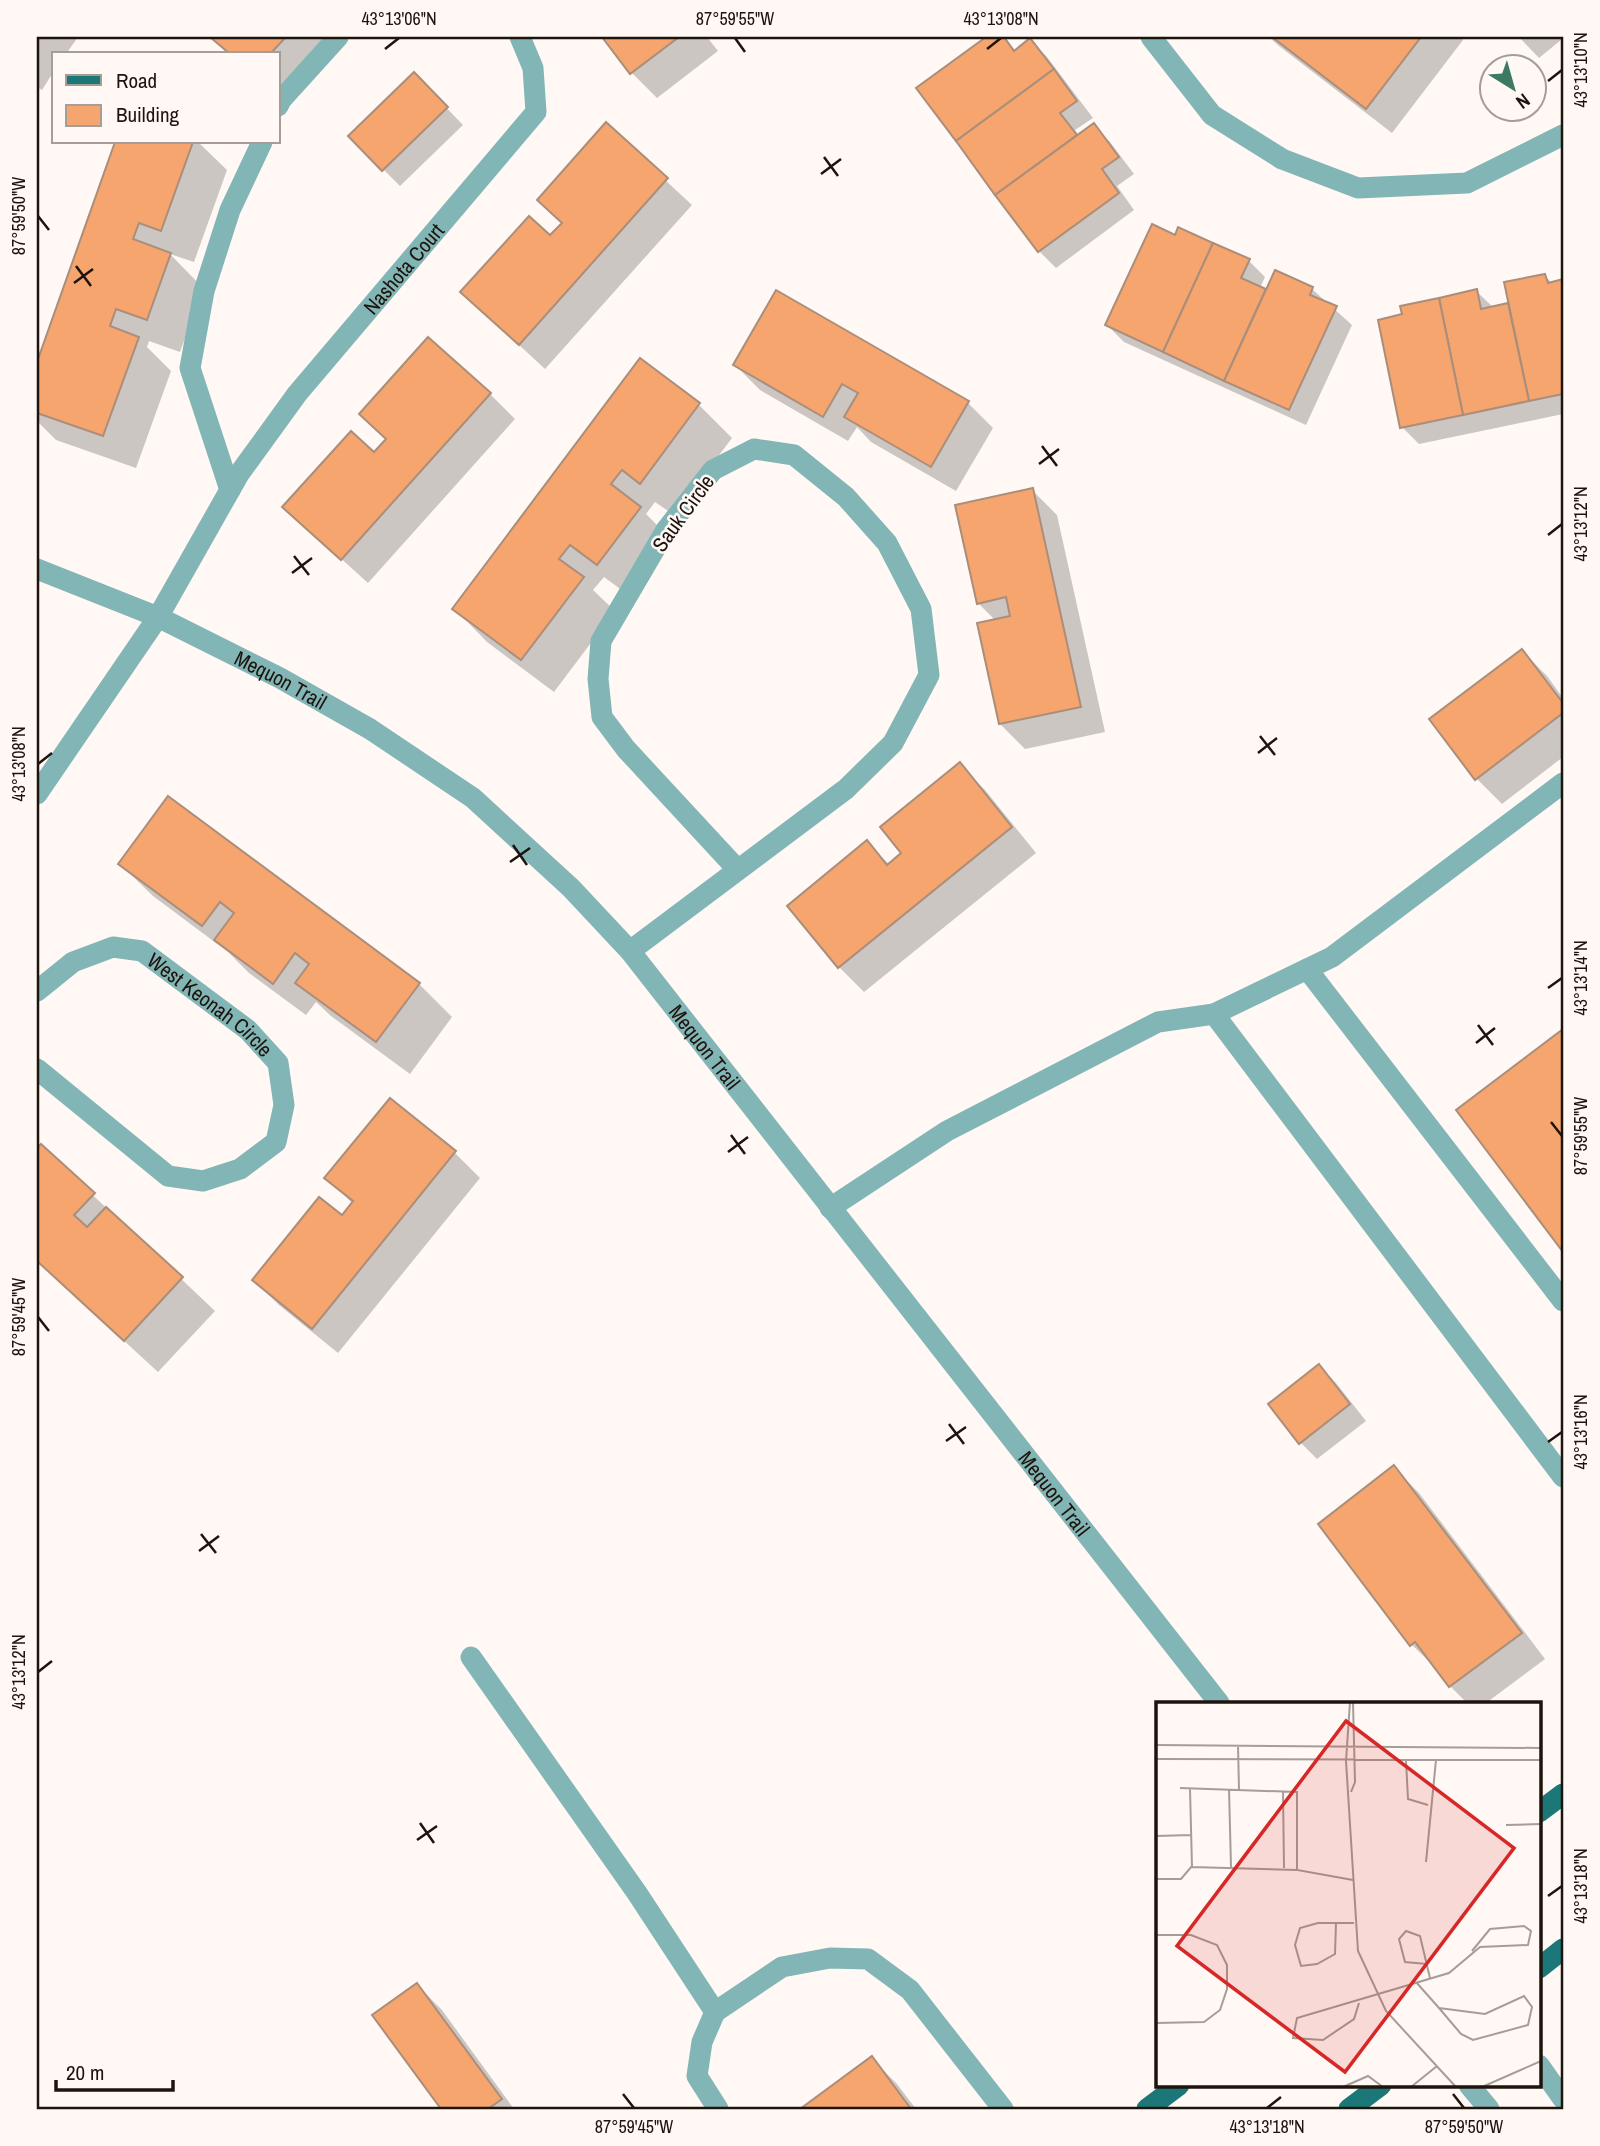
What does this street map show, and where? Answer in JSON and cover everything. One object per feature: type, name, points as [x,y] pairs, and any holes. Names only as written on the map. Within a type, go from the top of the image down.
[{"type":"main road","points":[[1540,1811],[1563,1794]]},
{"type":"main road","points":[[1540,1967],[1563,1949]]},
{"type":"main road","points":[[1147,2109],[1178,2086]]},
{"type":"main road","points":[[1349,2109],[1380,2086]]},
{"type":"street","points":[[280,102],[338,37]]},
{"type":"street","name":"Nashota Court","points":[[37,794],[158,617],[239,474],[297,394],[536,112],[533,68],[520,37]]},
{"type":"street","points":[[1151,37],[1213,115],[1282,159],[1358,188],[1466,183],[1563,135]]},
{"type":"street","points":[[230,490],[190,368],[208,279],[230,210],[261,144]]},
{"type":"street","name":"Sauk Circle","points":[[630,951],[738,870],[846,789],[893,743],[929,675],[921,609],[887,543],[846,497],[794,454],[754,449],[713,470],[666,530],[601,641],[598,679],[602,717],[626,749],[738,870]]},
{"type":"street","name":"Mequon Trail","points":[[37,569],[158,617],[280,678],[370,729],[473,798],[571,888],[630,951],[1218,1702]]},
{"type":"street","points":[[830,1208],[947,1131],[1158,1022],[1214,1014],[1332,957],[1563,783]]},
{"type":"street","name":"West Keonah Circle","points":[[37,991],[73,962],[83,958],[113,947],[142,951],[248,1030],[278,1063],[284,1105],[276,1142],[240,1169],[203,1181],[168,1176],[37,1069]]},
{"type":"street","points":[[1307,969],[1563,1301]]},
{"type":"street","points":[[1214,1014],[1563,1477]]},
{"type":"street","points":[[471,1657],[637,1893],[715,2012]]},
{"type":"street","points":[[718,2109],[697,2076],[702,2042],[715,2012],[782,1967],[830,1958],[867,1959],[910,1990],[1003,2109]]},
{"type":"street","points":[[1540,2066],[1563,2099]]},
{"type":"street","points":[[1470,2086],[1489,2109]]},
{"type":"building","points":[[210,37],[286,37],[272,52],[228,52]]},
{"type":"building","points":[[602,37],[679,37],[630,74]]},
{"type":"building","points":[[986,37],[1004,37],[1014,51],[1030,38],[1054,69],[956,141],[916,88]]},
{"type":"building","points":[[1272,37],[1421,37],[1366,109]]},
{"type":"building","points":[[1054,69],[1077,101],[1060,113],[1077,135],[995,195],[956,141]]},
{"type":"building","points":[[414,72],[448,107],[382,171],[348,136]]},
{"type":"building","points":[[606,122],[668,178],[519,345],[460,292],[529,216],[550,235],[562,223],[537,200]]},
{"type":"building","points":[[1094,123],[1119,157],[1102,169],[1119,193],[1038,252],[995,195]]},
{"type":"building","points":[[114,144],[192,144],[161,231],[139,223],[133,239],[171,253],[147,320],[116,309],[110,326],[139,337],[103,436],[37,413],[37,362]]},
{"type":"building","points":[[1152,224],[1175,235],[1178,227],[1213,243],[1163,352],[1105,325]]},
{"type":"building","points":[[1213,243],[1250,259],[1241,278],[1266,289],[1224,381],[1163,352]]},
{"type":"building","points":[[1275,270],[1313,287],[1310,295],[1337,306],[1289,410],[1224,381]]},
{"type":"building","points":[[1545,274],[1548,283],[1563,279],[1563,394],[1529,401],[1504,282]]},
{"type":"building","points":[[1477,289],[1481,309],[1508,303],[1529,401],[1463,415],[1439,298]]},
{"type":"building","points":[[776,290],[969,401],[931,467],[844,417],[858,393],[842,384],[823,417],[733,365]]},
{"type":"building","points":[[1439,298],[1463,415],[1400,428],[1378,320],[1402,314],[1400,306]]},
{"type":"building","points":[[428,337],[491,393],[341,560],[282,507],[351,431],[374,452],[386,439],[359,414]]},
{"type":"building","points":[[640,358],[700,403],[640,484],[622,470],[611,484],[641,507],[597,565],[570,545],[559,559],[584,577],[521,660],[452,609]]},
{"type":"building","points":[[1033,488],[1081,707],[999,724],[977,623],[1010,616],[1006,597],[977,604],[955,505]]},
{"type":"building","points":[[1522,649],[1563,703],[1563,713],[1475,780],[1429,719]]},
{"type":"building","points":[[960,762],[1012,827],[838,968],[787,906],[867,840],[887,865],[901,853],[880,827]]},
{"type":"building","points":[[168,796],[420,983],[376,1042],[295,983],[309,964],[295,953],[273,984],[214,940],[234,913],[220,902],[202,926],[118,864]]},
{"type":"building","points":[[1563,1029],[1563,1252],[1456,1110]]},
{"type":"building","points":[[390,1098],[456,1151],[312,1329],[252,1280],[319,1197],[342,1215],[353,1201],[324,1178]]},
{"type":"building","points":[[41,1144],[95,1193],[74,1215],[87,1227],[106,1207],[183,1277],[124,1341],[37,1261],[37,1148]]},
{"type":"building","points":[[1319,1364],[1350,1404],[1299,1444],[1268,1404]]},
{"type":"building","points":[[1394,1465],[1522,1633],[1449,1687],[1415,1642],[1410,1646],[1318,1524]]},
{"type":"building","points":[[417,1983],[502,2099],[488,2109],[441,2109],[372,2015]]},
{"type":"building","points":[[872,2056],[911,2109],[800,2109]]}]
